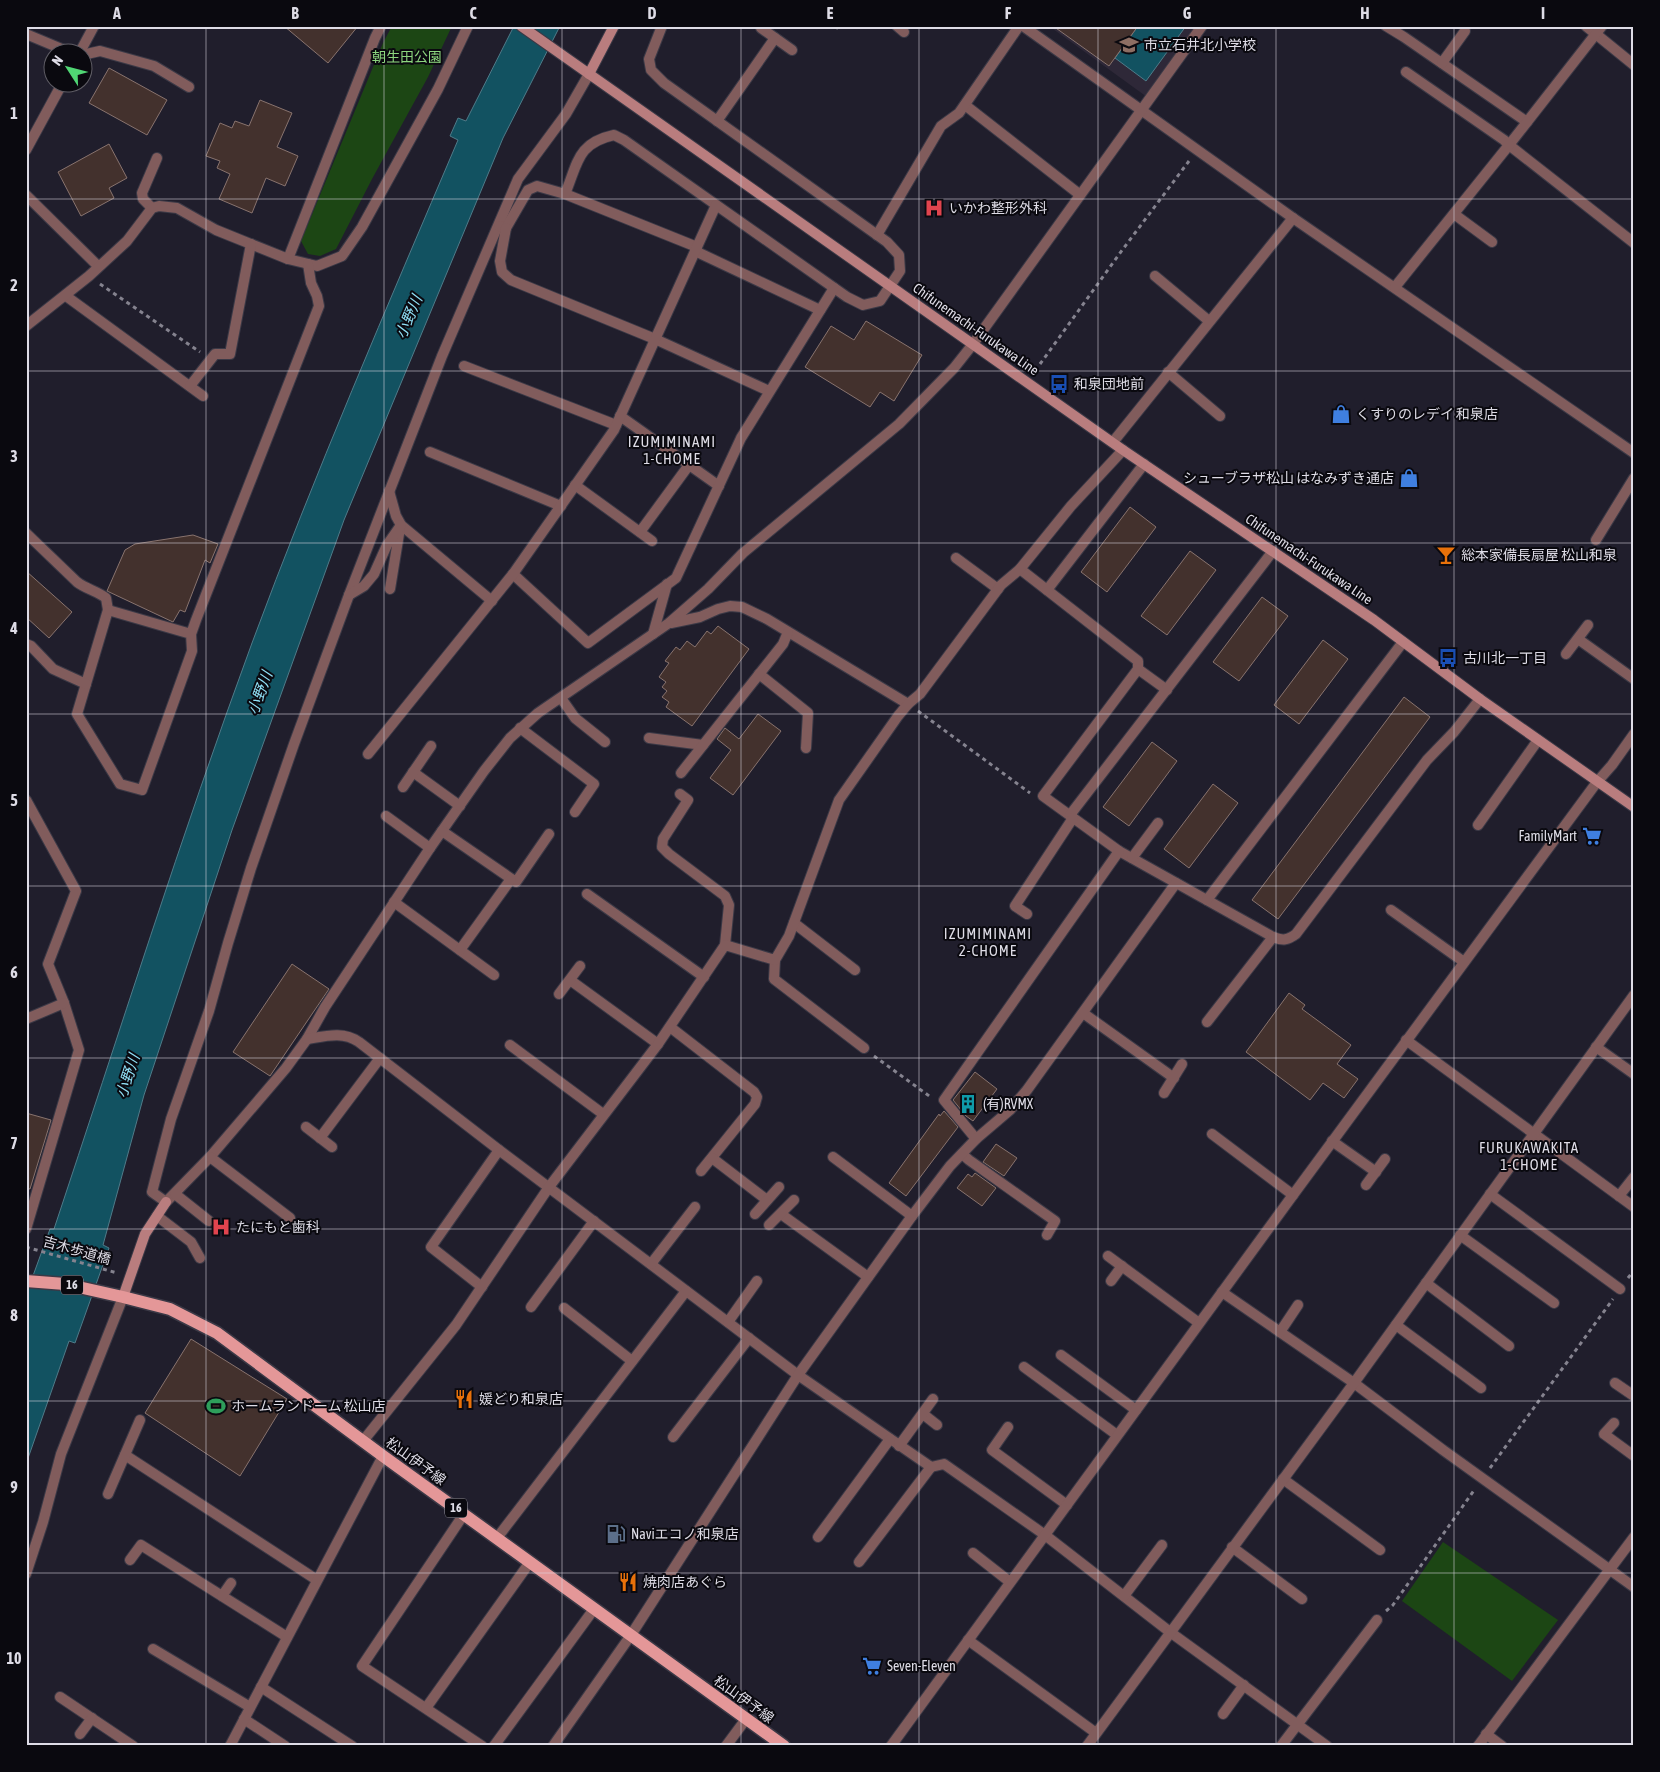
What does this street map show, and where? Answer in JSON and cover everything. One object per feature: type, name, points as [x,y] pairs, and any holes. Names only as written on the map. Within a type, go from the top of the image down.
[{"type":"main road","name":"16","points":[[26,1281],[65,1284],[120,1296]]},
{"type":"main road","name":"松山伊予線","points":[[120,1296],[170,1310],[217,1333],[383,1456],[784,1746]]},
{"type":"street","points":[[87,42],[94,26]]},
{"type":"street","points":[[288,259],[381,26]]},
{"type":"street","points":[[27,324],[66,296],[89,276],[127,241],[152,208],[159,206],[177,208],[216,230],[288,259],[317,266],[342,256],[362,227],[438,89],[468,26]]},
{"type":"street","name":"Chifunemachi-Furukawa Line","points":[[521,26],[1123,450],[1403,642],[1480,699],[1634,807]]},
{"type":"street","points":[[166,1202],[152,1192],[171,1119],[209,1011],[252,868],[294,744],[349,595],[442,356],[502,227],[518,179],[566,114],[614,26]]},
{"type":"street","points":[[565,194],[582,152],[590,144],[614,135],[624,140],[834,288],[863,305],[880,301],[900,271],[899,255],[887,242],[664,83],[651,70],[648,59],[662,26]]},
{"type":"street","points":[[877,235],[941,126],[959,114],[1021,26],[1292,218],[1634,453]]},
{"type":"street","points":[[26,1574],[43,1522],[61,1454],[145,1234],[166,1202],[210,1157],[271,1088],[307,1039],[325,1007],[394,902],[484,771],[520,728],[538,713],[669,623],[708,589],[743,553],[899,424],[954,368],[1202,26]]},
{"type":"street","points":[[1386,26],[1527,122]]},
{"type":"street","points":[[1586,26],[1599,30],[1634,65]]},
{"type":"street","points":[[761,28],[792,50]]},
{"type":"street","points":[[1394,288],[1599,30]]},
{"type":"street","points":[[1442,63],[1465,32]]},
{"type":"street","points":[[26,34],[45,42]]},
{"type":"street","points":[[718,121],[775,38]]},
{"type":"street","points":[[92,53],[100,52],[154,66],[189,87]]},
{"type":"street","points":[[1406,72],[1504,140],[1634,242]]},
{"type":"street","points":[[26,150],[58,92]]},
{"type":"street","points":[[965,105],[1079,194]]},
{"type":"street","points":[[152,208],[143,200],[142,193],[157,158]]},
{"type":"street","points":[[769,392],[655,339],[511,280],[502,272],[500,260],[502,227],[528,190],[537,186],[565,194],[696,249],[820,310]]},
{"type":"street","points":[[26,195],[98,266]]},
{"type":"street","points":[[368,754],[513,574],[618,420],[716,205]]},
{"type":"street","points":[[1454,214],[1492,242]]},
{"type":"street","points":[[1113,442],[1292,218]]},
{"type":"street","points":[[190,386],[215,354],[230,354],[251,244]]},
{"type":"street","points":[[26,533],[77,582],[106,598],[108,610],[77,714],[120,784],[142,790],[192,651],[191,634],[319,306],[311,283],[308,264]]},
{"type":"street","points":[[1155,276],[1209,321]]},
{"type":"street","points":[[513,574],[588,643],[676,578],[741,438],[834,288]]},
{"type":"street","points":[[66,296],[203,396]]},
{"type":"street","points":[[464,366],[618,420],[689,464],[719,486]]},
{"type":"street","points":[[1168,372],[1220,416]]},
{"type":"street","points":[[864,1048],[774,980],[775,960],[794,924],[839,800],[908,704],[920,694],[998,589],[1020,569],[1071,506],[1123,450]]},
{"type":"street","points":[[430,452],[561,506]]},
{"type":"street","points":[[640,532],[689,464]]},
{"type":"street","points":[[1047,590],[1144,464]]},
{"type":"street","points":[[1596,540],[1634,478]]},
{"type":"street","points":[[575,485],[652,541]]},
{"type":"street","points":[[389,492],[401,526],[492,601]]},
{"type":"street","points":[[390,589],[401,526]]},
{"type":"street","points":[[349,595],[364,586],[374,574],[387,545],[401,526]]},
{"type":"street","points":[[1027,914],[1015,906],[1072,817],[1272,551]]},
{"type":"street","points":[[956,558],[998,589]]},
{"type":"street","points":[[1020,569],[1138,661],[1138,669],[1043,796],[1119,851],[1273,937],[1283,940],[1291,938],[1296,934],[1427,760],[1454,732],[1480,699]]},
{"type":"street","points":[[653,634],[667,584]]},
{"type":"street","points":[[669,623],[700,617],[730,606],[742,607],[788,632],[908,704]]},
{"type":"street","points":[[108,610],[191,634]]},
{"type":"street","points":[[1566,654],[1588,625]]},
{"type":"street","points":[[681,774],[783,644],[788,632]]},
{"type":"street","points":[[1578,639],[1634,679]]},
{"type":"street","points":[[1206,900],[1403,642]]},
{"type":"street","points":[[26,644],[31,646],[53,669],[86,684]]},
{"type":"street","points":[[1138,669],[1166,690]]},
{"type":"street","points":[[759,674],[808,713],[806,748]]},
{"type":"street","points":[[561,698],[575,718],[605,742]]},
{"type":"street","points":[[520,728],[594,784],[575,812]]},
{"type":"street","points":[[891,1746],[1406,1040],[1634,734]]},
{"type":"street","points":[[649,738],[703,745]]},
{"type":"street","points":[[1478,825],[1538,740]]},
{"type":"street","points":[[403,787],[431,746]]},
{"type":"street","points":[[413,772],[460,806]]},
{"type":"street","points":[[363,1441],[456,1325],[549,1187],[658,1044],[725,945],[729,905],[725,896],[662,847],[663,839],[688,800],[680,794]]},
{"type":"street","points":[[26,800],[76,891],[48,964],[64,1003],[79,1050],[26,1229]]},
{"type":"street","points":[[386,816],[430,848]]},
{"type":"street","points":[[1132,858],[1158,823]]},
{"type":"street","points":[[442,831],[516,882],[549,834]]},
{"type":"street","points":[[976,1139],[944,1100],[1119,851]]},
{"type":"street","points":[[460,950],[511,879]]},
{"type":"street","points":[[553,1746],[631,1635],[798,1375],[912,1216],[950,1166],[976,1139],[1010,1110],[1027,1090],[1176,883]]},
{"type":"street","points":[[588,894],[704,977]]},
{"type":"street","points":[[394,902],[494,975]]},
{"type":"street","points":[[1391,910],[1464,962]]},
{"type":"street","points":[[794,924],[855,970]]},
{"type":"street","points":[[1207,1022],[1273,937]]},
{"type":"street","points":[[725,945],[775,960]]},
{"type":"street","points":[[559,994],[580,966]]},
{"type":"street","points":[[570,980],[658,1044]]},
{"type":"street","points":[[1087,1746],[1354,1383],[1634,994]]},
{"type":"street","points":[[26,1019],[64,1003]]},
{"type":"street","points":[[1083,1013],[1174,1078]]},
{"type":"street","points":[[670,1027],[754,1092],[757,1097],[755,1104],[701,1172]]},
{"type":"street","points":[[307,1039],[328,1035],[350,1036],[748,1338],[931,1467]]},
{"type":"street","points":[[1406,1040],[1634,1207]]},
{"type":"street","points":[[510,1045],[603,1114]]},
{"type":"street","points":[[1596,1047],[1634,1074]]},
{"type":"street","points":[[320,1138],[380,1058]]},
{"type":"street","points":[[1164,1094],[1182,1064]]},
{"type":"street","points":[[306,1127],[332,1147]]},
{"type":"street","points":[[1212,1134],[1293,1195]]},
{"type":"street","points":[[1332,1141],[1376,1172]]},
{"type":"street","points":[[482,1287],[431,1247],[499,1150]]},
{"type":"street","points":[[962,1154],[1056,1221],[1047,1235]]},
{"type":"street","points":[[210,1157],[290,1218]]},
{"type":"street","points":[[833,1157],[912,1216]]},
{"type":"street","points":[[712,1158],[767,1200]]},
{"type":"street","points":[[1366,1185],[1385,1159]]},
{"type":"street","points":[[1619,1196],[1634,1177]]},
{"type":"street","points":[[755,1214],[779,1188]]},
{"type":"street","points":[[175,1194],[209,1221]]},
{"type":"street","points":[[1490,1194],[1620,1290]]},
{"type":"street","points":[[769,1225],[794,1200]]},
{"type":"street","points":[[651,1264],[695,1207]]},
{"type":"street","points":[[781,1214],[868,1277]]},
{"type":"street","points":[[157,1216],[191,1242],[200,1258]]},
{"type":"street","points":[[531,1307],[594,1221]]},
{"type":"street","points":[[1460,1235],[1554,1303]]},
{"type":"street","points":[[1108,1256],[1199,1322]]},
{"type":"street","points":[[1111,1281],[1122,1266]]},
{"type":"street","points":[[728,1322],[757,1281]]},
{"type":"street","points":[[1426,1283],[1509,1346]]},
{"type":"street","points":[[496,1538],[686,1291]]},
{"type":"street","points":[[1222,1292],[1354,1383],[1634,1586]]},
{"type":"street","points":[[1280,1332],[1298,1305]]},
{"type":"street","points":[[564,1308],[632,1361]]},
{"type":"street","points":[[1396,1325],[1481,1388]]},
{"type":"street","points":[[673,1436],[748,1338]]},
{"type":"street","points":[[1061,1355],[1136,1410]]},
{"type":"street","points":[[1024,1367],[1117,1435]]},
{"type":"street","points":[[1615,1383],[1634,1396]]},
{"type":"street","points":[[899,1446],[933,1399]]},
{"type":"street","points":[[923,1414],[938,1425]]},
{"type":"street","points":[[108,1494],[140,1420]]},
{"type":"street","points":[[1614,1423],[1604,1434],[1634,1456]]},
{"type":"street","points":[[1008,1427],[992,1450],[1067,1504]]},
{"type":"street","points":[[818,1537],[890,1439]]},
{"type":"street","points":[[125,1455],[317,1580]]},
{"type":"street","points":[[230,1746],[383,1456]]},
{"type":"street","points":[[859,1562],[931,1467],[944,1464],[1045,1535],[1170,1632],[1327,1746]]},
{"type":"street","points":[[1283,1480],[1380,1550]]},
{"type":"street","points":[[464,1514],[362,1666],[482,1746]]},
{"type":"street","points":[[1478,1746],[1634,1537]]},
{"type":"street","points":[[130,1560],[141,1545],[288,1637]]},
{"type":"street","points":[[1124,1596],[1162,1545]]},
{"type":"street","points":[[1232,1547],[1302,1599]]},
{"type":"street","points":[[973,1554],[1010,1582]]},
{"type":"street","points":[[426,1708],[530,1562]]},
{"type":"street","points":[[222,1596],[231,1582]]},
{"type":"street","points":[[494,1746],[594,1609]]},
{"type":"street","points":[[1281,1746],[1377,1620]]},
{"type":"street","points":[[968,1640],[1096,1733]]},
{"type":"street","points":[[153,1649],[250,1707]]},
{"type":"street","points":[[1222,1714],[1244,1685]]},
{"type":"street","points":[[261,1686],[350,1745]]},
{"type":"street","points":[[60,1697],[129,1745]]},
{"type":"street","points":[[80,1734],[92,1718]]},
{"type":"street","points":[[244,1719],[285,1746]]},
{"type":"street","points":[[726,1746],[746,1719]]},
{"type":"street","points":[[1486,1734],[1502,1746]]},
{"type":"path","points":[[835,26],[840,30],[841,26]]},
{"type":"path","points":[[1040,364],[1191,158]]},
{"type":"path","points":[[89,276],[210,360]]},
{"type":"path","points":[[908,704],[1033,794],[1043,796]]},
{"type":"path","points":[[864,1048],[935,1101],[944,1100]]},
{"type":"path","name":"吉木歩道橋","points":[[26,1247],[122,1274]]},
{"type":"path","points":[[1377,1620],[1393,1605],[1634,1270]]},
{"type":"shaded area","name":"市立石井北小学校","points":[[1049,26],[1197,26],[1147,97]]},
{"type":"green space","name":"朝生田公園","points":[[392,26],[452,26],[428,77],[336,249],[320,256],[308,254],[301,241],[383,43]]},
{"type":"green space","points":[[1443,1542],[1558,1620],[1512,1681],[1402,1601]]},
{"type":"water","name":"小野川","points":[[514,26],[560,26],[503,138],[344,520],[232,830],[144,1095],[103,1245],[109,1248],[75,1343],[69,1341],[26,1464],[26,1295],[50,1229],[54,1229],[200,789],[276,579],[352,390],[458,140],[450,136],[458,118],[466,121]]},
{"type":"water","points":[[1138,26],[1186,26],[1146,81],[1115,58]]},
{"type":"building","points":[[284,26],[358,26],[328,63]]},
{"type":"building","points":[[1053,26],[1138,26],[1109,66]]},
{"type":"building","points":[[109,68],[167,100],[147,135],[89,103]]},
{"type":"building","points":[[260,100],[292,113],[277,147],[298,156],[285,186],[266,178],[252,213],[219,199],[230,174],[217,168],[220,161],[206,156],[220,123],[232,128],[235,121],[249,126]]},
{"type":"building","points":[[109,144],[127,178],[109,188],[114,198],[81,216],[58,172]]},
{"type":"building","points":[[866,321],[922,355],[894,401],[880,392],[870,407],[805,367],[831,326],[854,340]]},
{"type":"building","points":[[1130,507],[1156,527],[1107,592],[1081,572]]},
{"type":"building","points":[[193,535],[218,544],[210,563],[205,560],[185,612],[180,610],[173,622],[107,591],[125,550],[135,544]]},
{"type":"building","points":[[1190,551],[1216,570],[1167,635],[1141,616]]},
{"type":"building","points":[[26,571],[72,612],[49,638],[26,617]]},
{"type":"building","points":[[1262,597],[1288,616],[1239,681],[1213,662]]},
{"type":"building","points":[[718,626],[749,649],[692,726],[666,707],[669,702],[662,697],[667,691],[662,687],[666,682],[659,677],[669,663],[665,661],[676,647],[680,650],[687,641],[695,647],[707,631],[711,634]]},
{"type":"building","points":[[1323,640],[1348,659],[1299,724],[1274,705]]},
{"type":"building","points":[[1404,697],[1430,717],[1278,919],[1252,900]]},
{"type":"building","points":[[758,714],[781,731],[733,795],[710,778],[731,750],[717,739],[725,728],[739,739]]},
{"type":"building","points":[[1152,742],[1177,761],[1129,826],[1103,807]]},
{"type":"building","points":[[1213,784],[1238,803],[1189,868],[1164,849]]},
{"type":"building","points":[[292,964],[329,989],[270,1076],[233,1052]]},
{"type":"building","points":[[1289,993],[1305,1005],[1302,1009],[1351,1045],[1337,1064],[1358,1079],[1344,1098],[1323,1083],[1310,1100],[1246,1052]]},
{"type":"building","points":[[975,1072],[997,1089],[973,1121],[966,1116],[953,1100]]},
{"type":"building","points":[[944,1111],[958,1127],[906,1196],[889,1183],[939,1114],[940,1116]]},
{"type":"building","points":[[26,1113],[51,1120],[30,1189],[26,1188]]},
{"type":"building","points":[[996,1144],[1017,1158],[1004,1176],[983,1162]]},
{"type":"building","points":[[975,1173],[996,1188],[982,1206],[957,1188],[968,1174],[972,1177]]},
{"type":"building","name":"ホームランドーム 松山店","points":[[191,1339],[287,1399],[240,1476],[145,1413]]},
{"type":"place","name":"市立石井北小学校","points":[[1129,45]]},
{"type":"place","name":"いかわ整形外科","points":[[934,208]]},
{"type":"place","name":"和泉団地前","points":[[1059,384]]},
{"type":"place","name":"くすりのレデイ 和泉店","points":[[1341,414]]},
{"type":"place","name":"シューブラザ松山 はなみずき通店","points":[[1409,478]]},
{"type":"place","name":"総本家備長扇屋 松山和泉","points":[[1446,555]]},
{"type":"place","name":"古川北一丁目","points":[[1448,658]]},
{"type":"place","name":"FamilyMart","points":[[1592,836]]},
{"type":"place","name":"(有)RVMX","points":[[968,1104]]},
{"type":"place","name":"たにもと歯科","points":[[221,1227]]},
{"type":"place","name":"媛どり和泉店","points":[[464,1399]]},
{"type":"place","name":"ホームランドーム 松山店","points":[[216,1406]]},
{"type":"place","name":"Naviエコノ和泉店","points":[[616,1534]]},
{"type":"place","name":"焼肉店あぐら","points":[[628,1582]]},
{"type":"place","name":"Seven-Eleven","points":[[872,1666]]},
{"type":"district","name":"IZUMIMINAMI 1-CHOME","points":[[672,450]]},
{"type":"district","name":"IZUMIMINAMI 2-CHOME","points":[[988,942]]},
{"type":"district","name":"FURUKAWAKITA 1-CHOME","points":[[1529,1156]]}]
